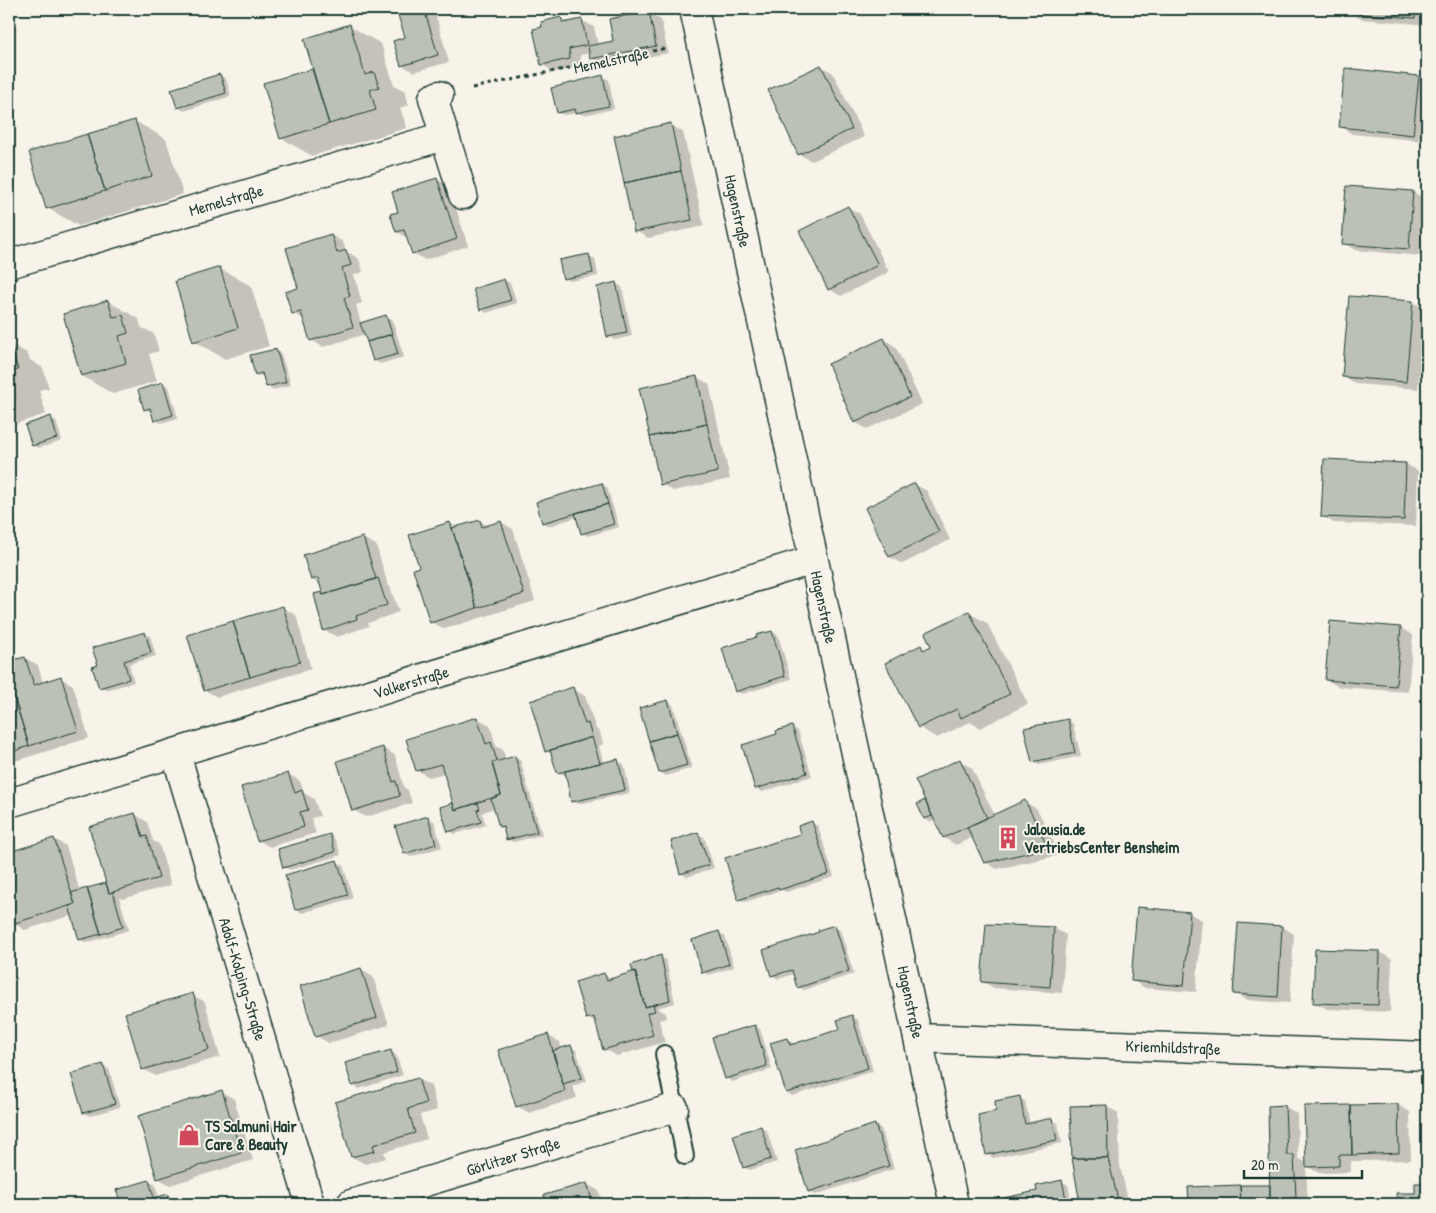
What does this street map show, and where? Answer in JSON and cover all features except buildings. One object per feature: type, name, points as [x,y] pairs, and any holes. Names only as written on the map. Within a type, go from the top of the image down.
[{"type":"street","name":"Hagenstraße","points":[[694,9],[954,1204]]},
{"type":"street","points":[[436,97],[444,136],[463,195]]},
{"type":"street","name":"Memelstraße","points":[[9,264],[444,136]]},
{"type":"street","name":"Volkerstraße","points":[[9,803],[813,560]]},
{"type":"street","name":"Adolf-Kolping-Straße","points":[[176,754],[310,1204]]},
{"type":"street","name":"Kriemhildstraße","points":[[919,1038],[1427,1056]]},
{"type":"street","name":"Görlitzer Straße","points":[[351,1204],[674,1108]]},
{"type":"lane","points":[[664,1054],[685,1156]]},
{"type":"path","name":"Memelstraße","points":[[436,97],[451,92],[701,41]]},
{"type":"place","name":"Jalousia.de VertriebsCenter Bensheim","points":[[1008,838]]},
{"type":"place","name":"TS Salmuni Hair Care & Beauty","points":[[189,1135]]}]
